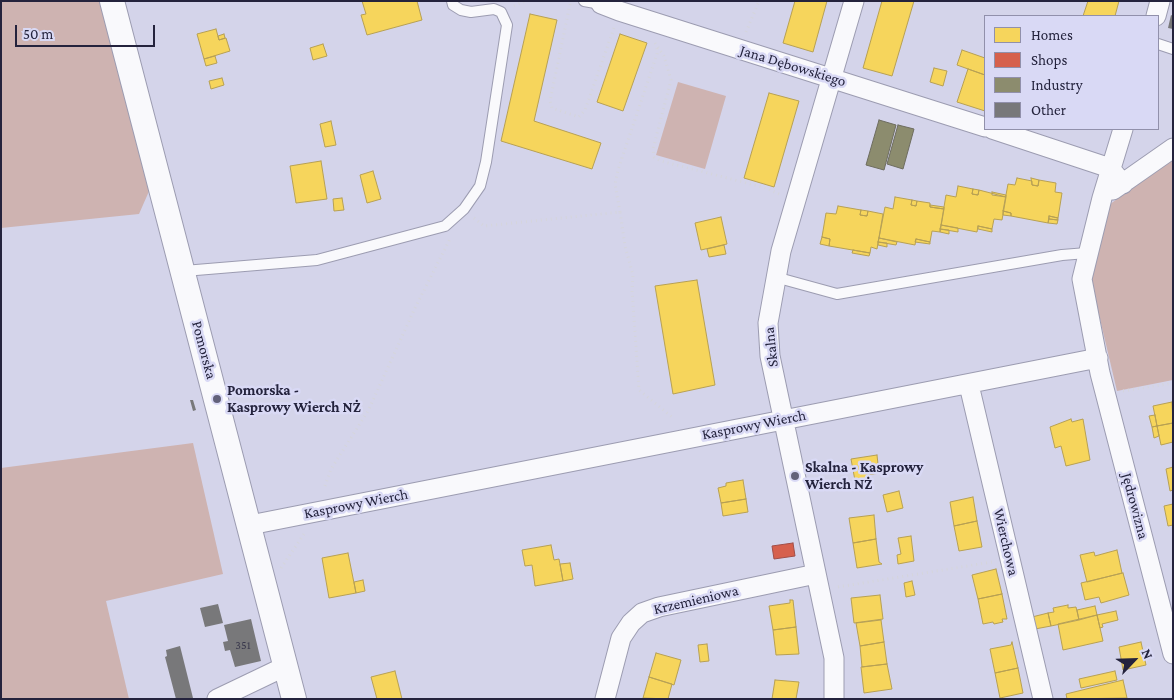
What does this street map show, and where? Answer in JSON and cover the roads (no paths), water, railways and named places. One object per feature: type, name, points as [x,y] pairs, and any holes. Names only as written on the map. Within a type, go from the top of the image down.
[{"type":"street","name":"Pomorska","points":[[112,1],[184,271],[294,699]]},
{"type":"street","name":"Skalna","points":[[834,699],[834,658],[770,356],[768,323],[775,277],[854,1]]},
{"type":"street","points":[[1156,15],[1160,1]]},
{"type":"street","name":"Jana Dębowskiego","points":[[596,2],[619,12],[984,126]]},
{"type":"street","points":[[995,130],[1110,168],[1123,184]]},
{"type":"street","points":[[1098,358],[1082,279],[1087,253],[1110,168],[1123,130]]},
{"type":"street","points":[[1102,198],[1173,148]]},
{"type":"street","name":"Kasprowy Wierch","points":[[250,525],[969,385],[1098,358]]},
{"type":"street","name":"Jędrowizna","points":[[1098,358],[1173,654]]},
{"type":"street","name":"Wierchowa","points":[[969,385],[1043,699]]},
{"type":"street","name":"Krzemieniowa","points":[[604,699],[621,638],[631,623],[642,613],[659,607],[816,574]]},
{"type":"street","points":[[218,699],[286,666]]},
{"type":"lane","points":[[184,271],[317,260],[445,226],[464,210],[480,186],[486,162],[507,25],[501,12],[494,9],[470,12],[461,10],[453,5],[452,1]]},
{"type":"lane","points":[[1159,44],[1173,49]]},
{"type":"lane","points":[[775,277],[837,294],[1062,255],[1087,253]]},
{"type":"place","name":"Pomorska - Kasprowy Wierch NŻ","points":[[217,399]]},
{"type":"place","name":"Skalna - Kasprowy Wierch NŻ","points":[[795,476]]}]
